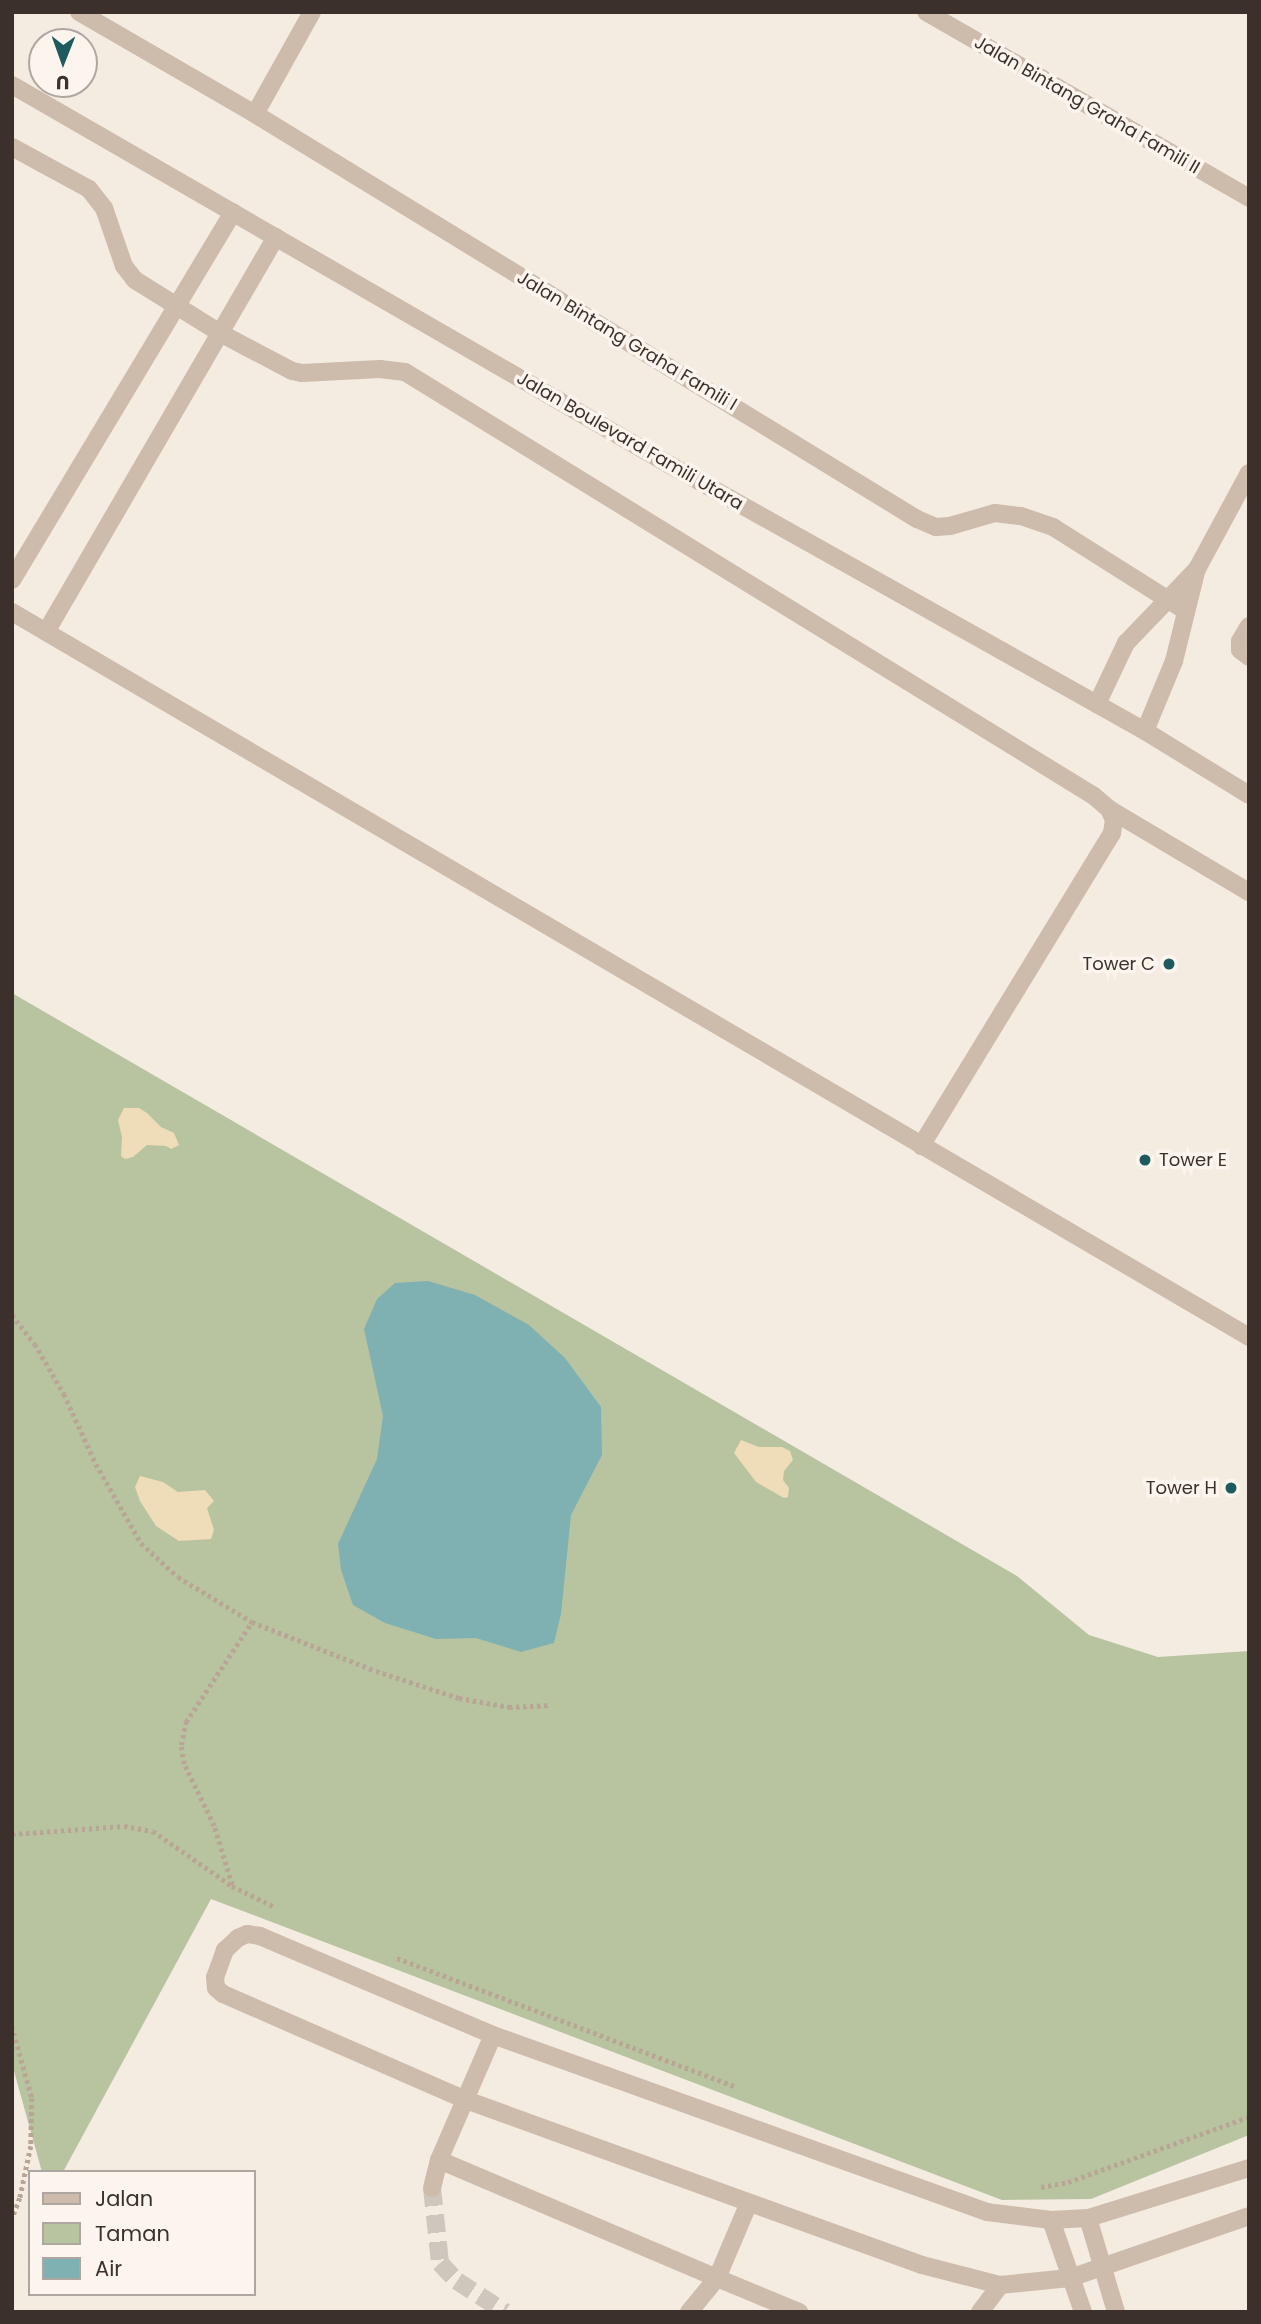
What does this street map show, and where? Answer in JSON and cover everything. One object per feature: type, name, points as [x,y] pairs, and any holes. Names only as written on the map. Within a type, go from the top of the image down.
[{"type":"street","name":"Jalan Bintang Graha Famili I","points":[[79,12],[255,114],[917,519],[936,527],[950,526],[995,513],[1021,516],[1053,527],[1186,611]]},
{"type":"street","points":[[255,114],[312,12]]},
{"type":"street","name":"Jalan Bintang Graha Famili II","points":[[926,12],[1249,198]]},
{"type":"street","name":"Jalan Boulevard Famili Utara","points":[[12,85],[670,465],[1145,731],[1249,795]]},
{"type":"street","points":[[12,147],[89,189],[99,198],[124,266],[135,280],[220,333],[292,371],[405,372],[1094,796],[1109,809],[1249,892]]},
{"type":"street","points":[[12,580],[233,212]]},
{"type":"street","points":[[46,632],[276,237]]},
{"type":"street","points":[[1145,731],[1174,661],[1197,569],[1249,472]]},
{"type":"street","points":[[1097,704],[1126,643],[1197,569]]},
{"type":"street","points":[[12,612],[1249,1337]]},
{"type":"street","points":[[1249,626],[1240,641],[1240,650],[1249,657]]},
{"type":"street","points":[[921,1146],[1112,833],[1114,820],[1109,809]]},
{"type":"street","points":[[1249,2168],[1088,2218],[1051,2220],[987,2212],[493,2035],[260,1936],[247,1934],[238,1938],[225,1950],[215,1977],[216,1988],[223,1994],[466,2100],[748,2205],[922,2265],[1000,2285],[1069,2278],[1249,2216]]},
{"type":"street","points":[[432,2188],[439,2160],[493,2035]]},
{"type":"street","points":[[439,2160],[799,2312]]},
{"type":"street","points":[[689,2312],[717,2278],[748,2205]]},
{"type":"street","points":[[1088,2218],[1101,2269],[1116,2312]]},
{"type":"street","points":[[1051,2220],[1083,2312]]},
{"type":"street","points":[[980,2312],[1000,2285]]},
{"type":"path","points":[[12,1315],[35,1344],[64,1394],[96,1464],[141,1543],[178,1577],[252,1622],[376,1671],[459,1698],[509,1707],[550,1705]]},
{"type":"path","points":[[232,1886],[214,1825],[184,1764],[181,1745],[186,1722],[252,1622]]},
{"type":"path","points":[[12,1834],[124,1826],[153,1831],[232,1886],[278,1908]]},
{"type":"path","points":[[389,1955],[741,2089]]},
{"type":"path","points":[[12,2025],[32,2098],[31,2146],[20,2198],[12,2219]]},
{"type":"path","points":[[1035,2188],[1068,2182],[1249,2117]]},
{"type":"green space","points":[[12,993],[1017,1576],[1089,1635],[1158,1657],[1249,1651],[1249,2135],[1091,2199],[1002,2200],[211,1899],[64,2170],[41,2170],[12,2064]]},
{"type":"sand","points":[[124,1108],[139,1108],[147,1113],[161,1127],[174,1133],[179,1145],[171,1149],[166,1146],[147,1145],[133,1157],[125,1159],[121,1156],[122,1137],[118,1120]]},
{"type":"sand","points":[[741,1440],[759,1447],[782,1447],[790,1451],[793,1460],[784,1471],[783,1480],[789,1488],[788,1497],[784,1498],[756,1482],[734,1453]]},
{"type":"sand","points":[[140,1476],[163,1482],[178,1492],[205,1490],[214,1501],[207,1508],[214,1530],[211,1539],[179,1541],[156,1526],[140,1501],[135,1487]]},
{"type":"water","points":[[428,1281],[475,1295],[529,1325],[565,1358],[601,1407],[602,1455],[571,1515],[561,1614],[554,1643],[521,1652],[476,1638],[436,1639],[385,1623],[353,1605],[341,1570],[338,1544],[377,1459],[383,1416],[364,1329],[377,1299],[395,1283]]},
{"type":"tunnel","points":[[432,2188],[440,2263],[457,2281],[505,2312]]},
{"type":"place","name":"Tower C","points":[[1169,964]]},
{"type":"place","name":"Tower E","points":[[1145,1160]]},
{"type":"place","name":"Tower H","points":[[1231,1488]]}]
